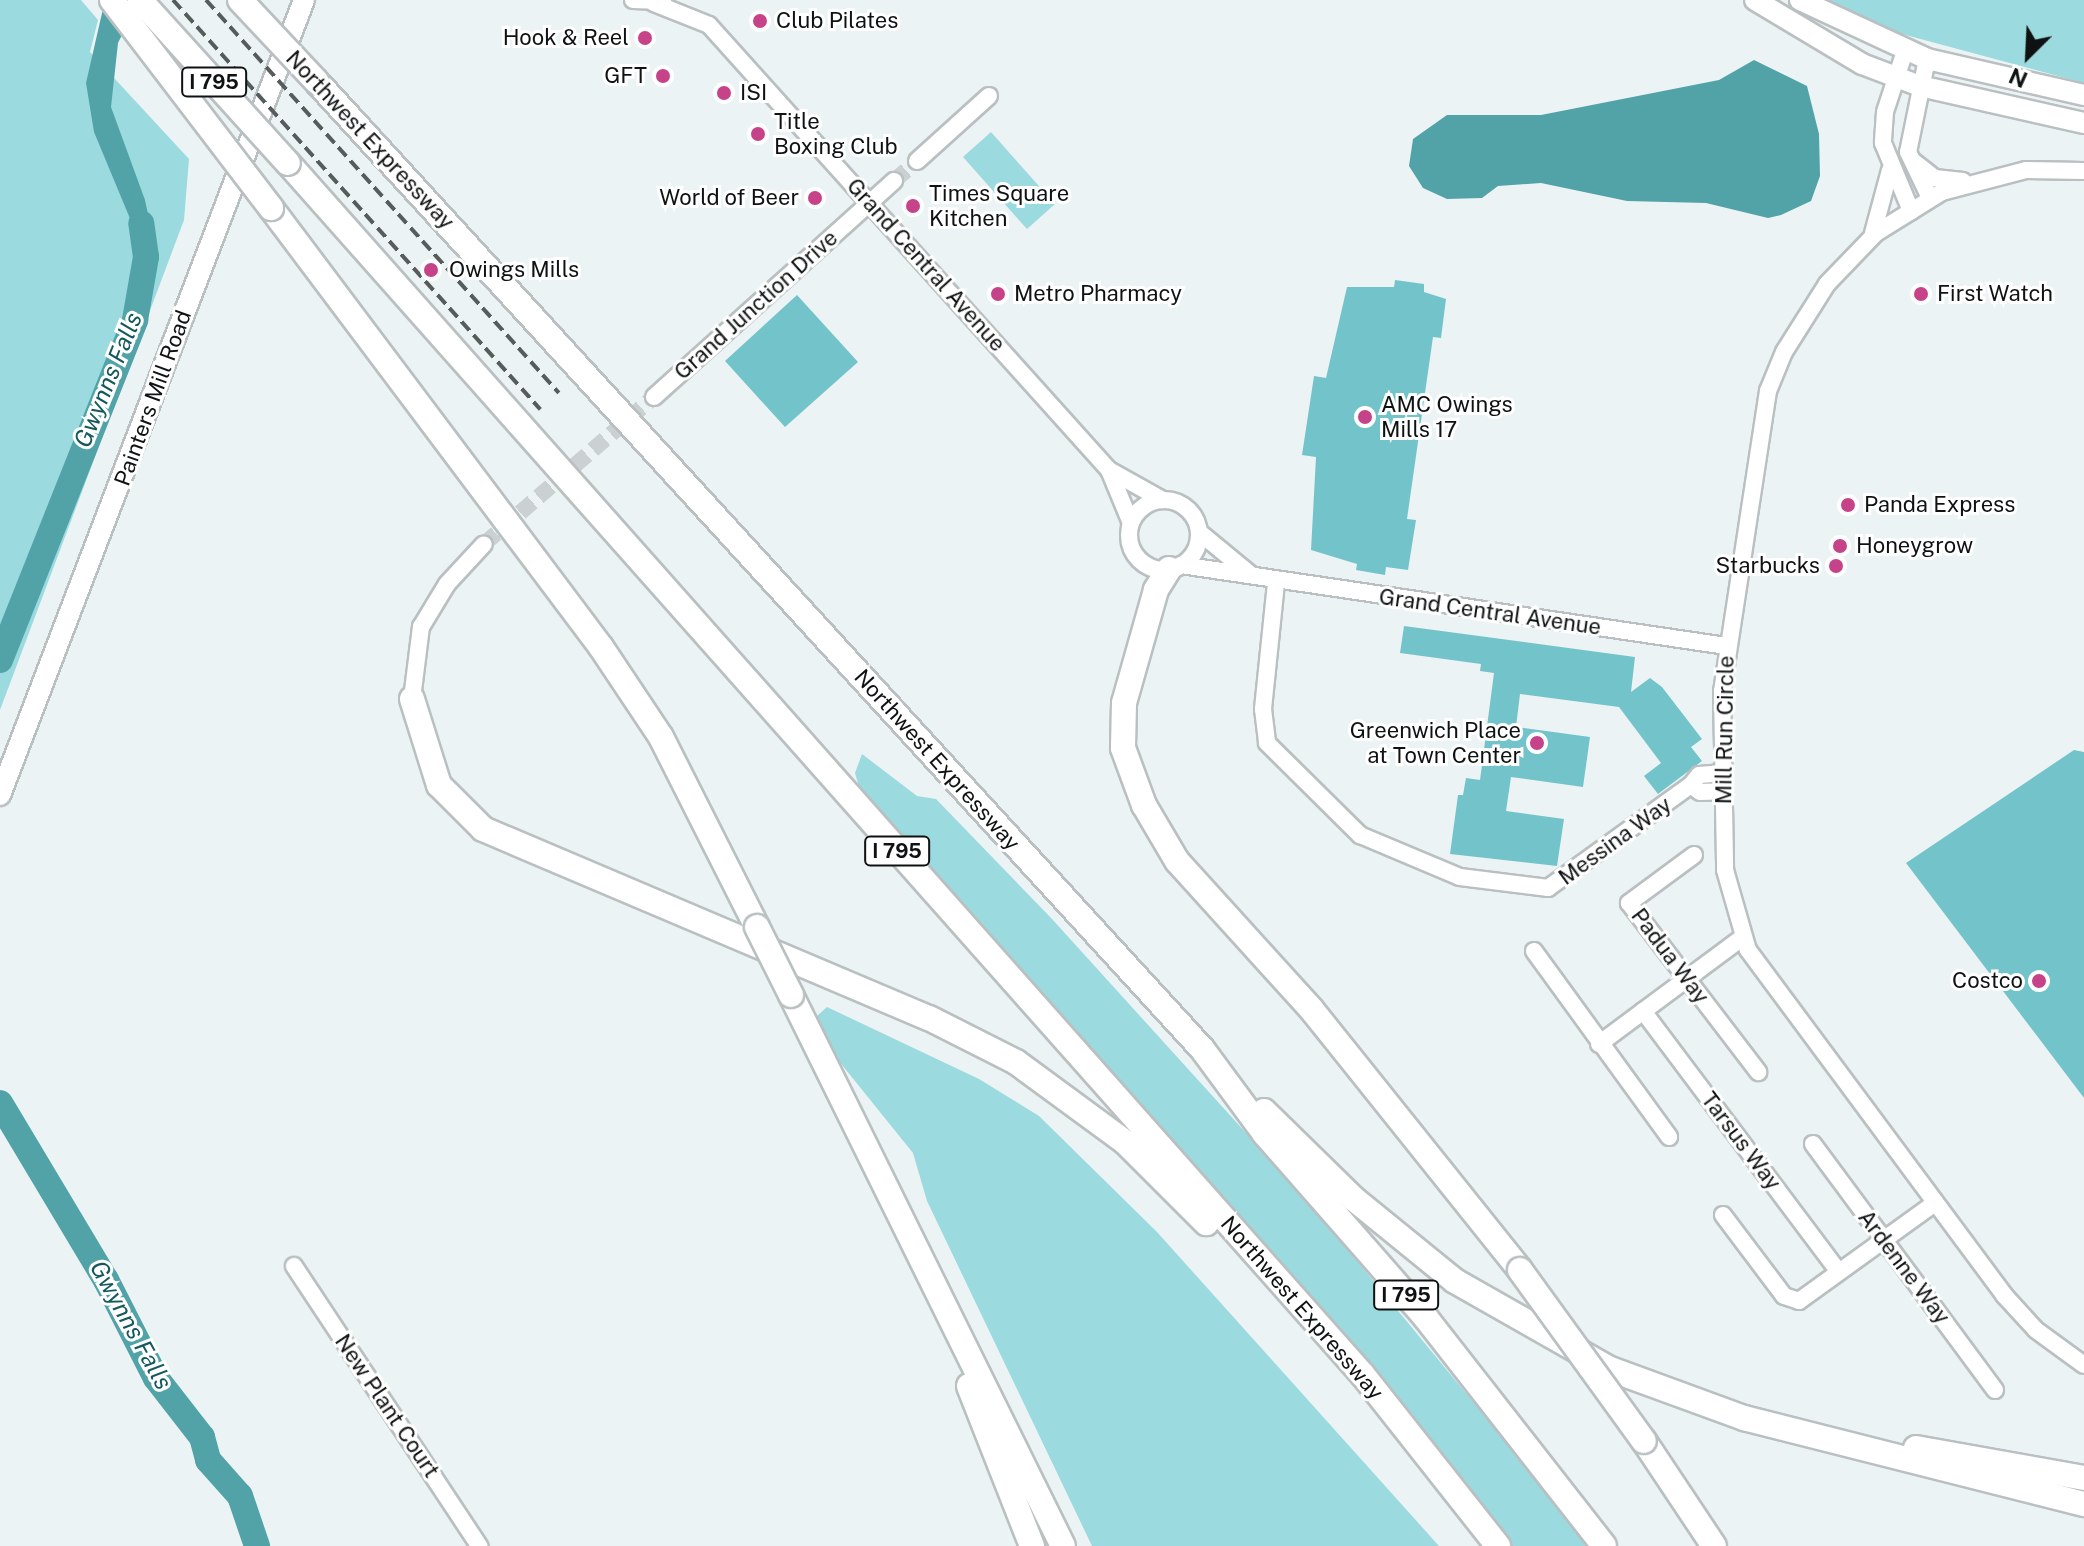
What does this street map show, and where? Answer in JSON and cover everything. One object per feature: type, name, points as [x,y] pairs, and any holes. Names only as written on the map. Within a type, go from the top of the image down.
[{"type":"highway","points":[[112,0],[601,647],[661,737],[1063,1546]]},
{"type":"highway","name":"Northwest Expressway","points":[[140,0],[1363,1375],[1498,1546]]},
{"type":"highway","name":"Northwest Expressway","points":[[240,0],[1203,1050],[1265,1134],[1426,1318],[1604,1546]]},
{"type":"highway","points":[[1175,567],[1156,590],[1124,703],[1123,748],[1144,805],[1177,861],[1312,1010],[1520,1270],[1644,1441],[1714,1546]]},
{"type":"highway","points":[[412,699],[418,735],[439,785],[483,829],[929,1018],[1016,1062],[1125,1142],[1334,1358],[1363,1375]]},
{"type":"highway","points":[[1203,1050],[1354,1199],[1455,1281],[1610,1369],[1744,1418],[2084,1504]]},
{"type":"highway","points":[[907,1231],[1032,1546]]},
{"type":"highway","points":[[1744,1418],[2084,1478]]},
{"type":"main road","name":"Painters Mill Road","points":[[0,795],[304,0]]},
{"type":"main road","points":[[1755,0],[1821,44],[1920,86],[2084,123]]},
{"type":"main road","points":[[1800,0],[1927,59],[2084,95]]},
{"type":"street","name":"Grand Central Avenue","points":[[633,0],[660,2],[709,25]]},
{"type":"street","name":"Grand Central Avenue","points":[[699,0],[709,25],[1109,470],[1131,523],[1130,540],[1141,561],[1726,646]]},
{"type":"street","points":[[1905,51],[1883,125],[1890,170],[1911,211]]},
{"type":"street","points":[[1927,59],[1908,152],[1930,198]]},
{"type":"street","points":[[917,161],[989,96]]},
{"type":"street","points":[[1908,152],[1929,176],[1969,181]]},
{"type":"street","points":[[1870,239],[1890,170]]},
{"type":"street","name":"Mill Run Circle","points":[[2084,171],[2026,170],[1969,181],[1930,198],[1870,239],[1827,284],[1774,372],[1756,446],[1726,646],[1723,773],[1725,870],[1743,937],[1769,982],[2023,1318],[2084,1365]]},
{"type":"street","name":"Grand Junction Drive","points":[[654,397],[894,181]]},
{"type":"street","name":"Grand Central Avenue","points":[[1109,470],[1163,500],[1185,506],[1199,532],[1254,577]]},
{"type":"street","points":[[1131,523],[1141,508],[1163,500]]},
{"type":"street","points":[[1175,567],[1196,549],[1199,532]]},
{"type":"street","points":[[412,699],[421,627],[447,584],[484,544]]},
{"type":"street","name":"Messina Way","points":[[1276,583],[1263,709],[1267,743],[1360,835],[1460,877],[1548,888],[1691,785],[1699,775],[1723,773]]},
{"type":"street","name":"Messina Way","points":[[1691,785],[1700,792],[1724,791]]},
{"type":"street","name":"Padua Way","points":[[1694,855],[1629,903],[1758,1072]]},
{"type":"street","points":[[1599,1044],[1743,937]]},
{"type":"street","points":[[1534,951],[1669,1137]]},
{"type":"street","name":"Tarsus Way","points":[[1643,1011],[1839,1272]]},
{"type":"street","name":"Ardenne Way","points":[[1813,1144],[1995,1390]]},
{"type":"street","points":[[1723,1215],[1788,1300],[1806,1298],[1935,1203]]},
{"type":"street","name":"New Plant Court","points":[[294,1266],[479,1546]]},
{"type":"shaded area","points":[[0,0],[81,0],[98,20],[90,52],[189,159],[184,220],[0,710]]},
{"type":"shaded area","name":"Gwynns Falls","points":[[105,0],[139,0],[118,43],[111,107],[145,200],[154,243],[146,257],[94,132],[86,83]]},
{"type":"shaded area","points":[[1825,0],[2084,0],[2084,83],[1902,34]]},
{"type":"shaded area","points":[[1754,60],[1807,86],[1819,134],[1820,176],[1811,201],[1781,215],[1768,218],[1706,203],[1627,201],[1541,183],[1498,186],[1482,198],[1447,199],[1423,188],[1409,166],[1413,139],[1447,115],[1541,115],[1719,80]]},
{"type":"shaded area","points":[[991,132],[1055,204],[1027,229],[963,157]]},
{"type":"shaded area","points":[[862,754],[917,796],[936,799],[1052,919],[1305,1198],[1592,1546],[1510,1546],[1325,1321],[860,790],[855,773]]},
{"type":"shaded area","points":[[827,1007],[979,1079],[1039,1116],[1157,1232],[1439,1546],[1092,1546],[927,1201],[913,1153],[834,1055],[817,1016]]},
{"type":"building","name":"AMC Owings Mills 17","points":[[1395,280],[1424,284],[1424,292],[1446,299],[1441,338],[1433,337],[1407,519],[1416,520],[1408,570],[1386,567],[1385,575],[1356,570],[1357,564],[1311,550],[1316,457],[1302,455],[1314,376],[1326,378],[1347,287],[1394,287]]},
{"type":"building","points":[[797,295],[858,362],[785,427],[725,361]]},
{"type":"building","name":"Greenwich Place at Town Center","points":[[1404,626],[1635,657],[1631,692],[1650,678],[1662,687],[1702,739],[1691,747],[1702,761],[1658,794],[1644,776],[1661,763],[1619,707],[1520,694],[1516,727],[1590,737],[1583,787],[1511,777],[1506,811],[1564,819],[1557,866],[1450,854],[1458,795],[1463,795],[1466,778],[1480,780],[1494,673],[1480,671],[1481,664],[1400,653]]},
{"type":"building","name":"Costco","points":[[2074,750],[2084,752],[2084,1098],[1906,863]]},
{"type":"waterway","name":"Gwynns Falls","points":[[0,660],[135,320],[146,257],[141,223]]},
{"type":"waterway","name":"Gwynns Falls","points":[[0,1103],[106,1280],[156,1378],[202,1437],[208,1460],[240,1496],[257,1546]]},
{"type":"tunnel","points":[[894,181],[917,161]]},
{"type":"tunnel","points":[[484,544],[654,397]]},
{"type":"railway","points":[[173,0],[540,409]]},
{"type":"railway","points":[[206,0],[559,393]]},
{"type":"place","name":"Club Pilates","points":[[760,21]]},
{"type":"place","name":"Hook & Reel","points":[[645,38]]},
{"type":"place","name":"GFT","points":[[663,76]]},
{"type":"place","name":"ISI","points":[[724,93]]},
{"type":"place","name":"Title Boxing Club","points":[[758,134]]},
{"type":"place","name":"World of Beer","points":[[815,198]]},
{"type":"place","name":"Times Square Kitchen","points":[[913,206]]},
{"type":"place","name":"Owings Mills","points":[[431,270]]},
{"type":"place","name":"Metro Pharmacy","points":[[998,294]]},
{"type":"place","name":"First Watch","points":[[1921,294]]},
{"type":"place","name":"AMC Owings Mills 17","points":[[1365,417]]},
{"type":"place","name":"Panda Express","points":[[1848,505]]},
{"type":"place","name":"Honeygrow","points":[[1840,546]]},
{"type":"place","name":"Starbucks","points":[[1836,566]]},
{"type":"place","name":"Greenwich Place at Town Center","points":[[1537,743]]},
{"type":"place","name":"Costco","points":[[2039,981]]}]
